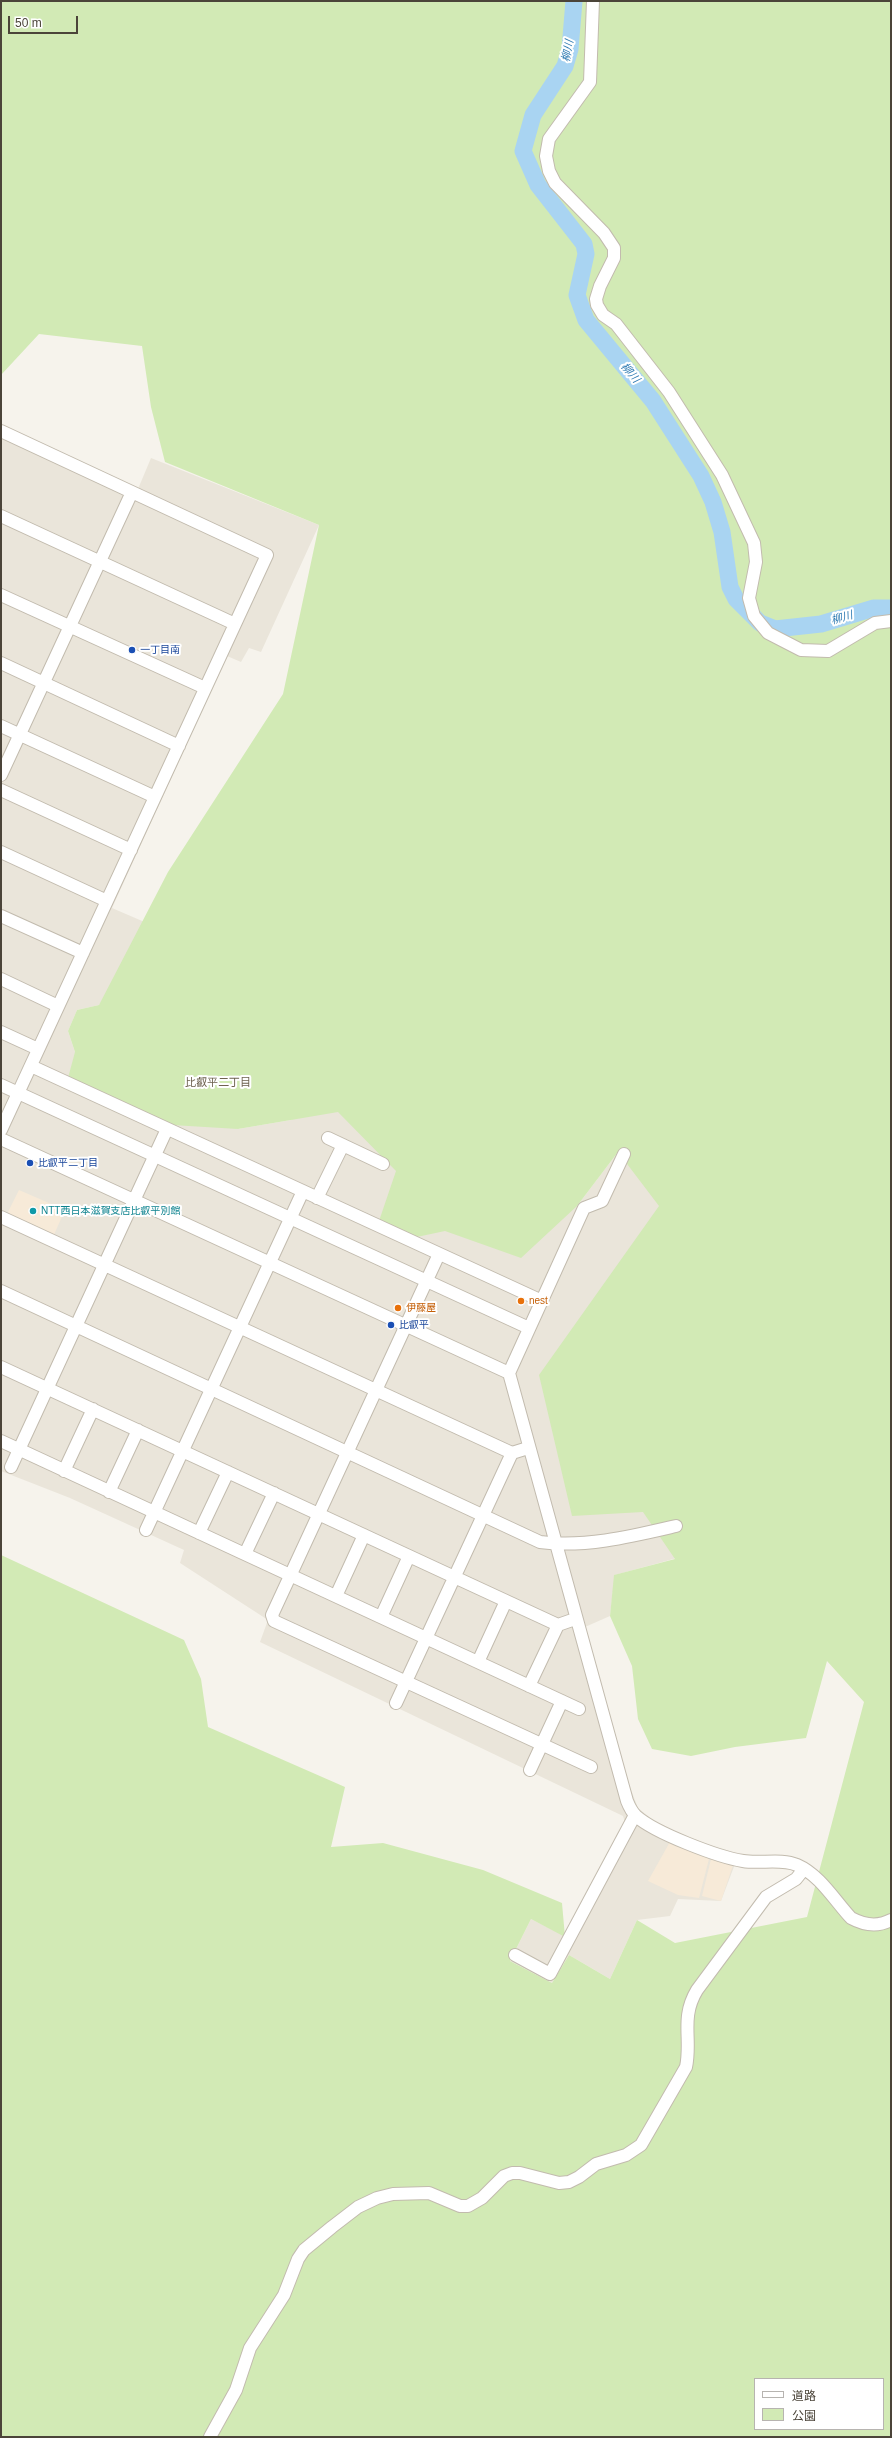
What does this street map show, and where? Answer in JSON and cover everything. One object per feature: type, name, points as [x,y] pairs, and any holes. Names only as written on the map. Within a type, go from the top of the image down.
[{"type":"street","points":[[593,1],[590,82],[549,139],[546,156],[549,171],[555,183],[604,233],[614,248],[614,258],[600,286],[596,299],[597,305],[604,315],[616,324],[665,387],[722,475],[754,543],[756,562],[749,598],[754,616],[768,633],[801,650],[828,651],[875,624],[891,621]]},
{"type":"street","points":[[1,431],[267,555],[1,1130]]},
{"type":"street","points":[[1,775],[132,492]]},
{"type":"street","points":[[1,516],[235,624]]},
{"type":"street","points":[[1,595],[205,688]]},
{"type":"street","points":[[1,663],[179,746]]},
{"type":"street","points":[[1,726],[155,797]]},
{"type":"street","points":[[1,790],[131,850]]},
{"type":"street","points":[[1,852],[107,901]]},
{"type":"street","points":[[1,916],[83,953]]},
{"type":"street","points":[[1,979],[58,1006]]},
{"type":"street","points":[[1,1032],[38,1049]]},
{"type":"street","points":[[31,1066],[542,1301]]},
{"type":"street","points":[[1,1085],[529,1328]]},
{"type":"street","points":[[11,1467],[167,1128]]},
{"type":"street","points":[[328,1138],[383,1164]]},
{"type":"street","points":[[1,1139],[508,1373]]},
{"type":"street","points":[[317,1198],[343,1145]]},
{"type":"street","points":[[624,1154],[602,1201],[584,1208],[508,1373],[554,1544],[627,1801],[635,1815],[683,1842],[720,1856],[749,1862],[789,1863],[804,1869],[817,1878],[851,1918],[872,1925],[884,1924],[891,1920]]},
{"type":"street","points":[[146,1530],[303,1191]]},
{"type":"street","points":[[1,1217],[512,1453],[528,1448]]},
{"type":"street","points":[[439,1254],[272,1615],[274,1621],[592,1767]]},
{"type":"street","points":[[1,1291],[483,1514],[540,1542],[554,1544],[620,1538],[676,1526]]},
{"type":"street","points":[[2,1368],[558,1625],[575,1619]]},
{"type":"street","points":[[64,1470],[93,1409]]},
{"type":"street","points":[[109,1492],[138,1430]]},
{"type":"street","points":[[1,1441],[579,1709]]},
{"type":"street","points":[[396,1703],[512,1453]]},
{"type":"street","points":[[199,1533],[228,1472]]},
{"type":"street","points":[[245,1554],[274,1493]]},
{"type":"street","points":[[336,1596],[364,1535]]},
{"type":"street","points":[[381,1617],[409,1556]]},
{"type":"street","points":[[478,1662],[506,1600]]},
{"type":"street","points":[[529,1686],[558,1625]]},
{"type":"street","points":[[530,1770],[562,1701]]},
{"type":"street","points":[[514,1955],[550,1974],[635,1815]]},
{"type":"street","points":[[210,2437],[236,2390],[250,2348],[284,2295],[298,2259],[313,2243],[358,2207],[377,2198],[412,2193],[429,2193],[460,2206],[468,2206],[482,2198],[504,2176],[512,2173],[559,2182],[569,2182],[579,2177],[596,2164],[626,2155],[641,2145],[686,2067],[688,2056],[687,2015],[690,2001],[696,1990],[766,1897],[796,1879],[804,1869]]},
{"type":"shaded area","name":"比叡平","points":[[1,425],[138,489],[151,458],[319,525],[261,652],[249,648],[241,662],[227,656],[112,908],[163,930],[99,1005],[77,1010],[68,1031],[75,1052],[238,1129],[291,1120],[310,1099],[577,1206],[618,1152],[666,1208],[663,1492],[699,1552],[615,1575],[610,1616],[585,1627],[621,1764],[638,1808],[658,1824],[699,1842],[736,1854],[735,1864],[721,1901],[678,1899],[670,1916],[637,1920],[610,1979],[569,1955],[552,1983],[510,1961],[531,1919],[565,1936],[626,1825],[623,1816],[260,1642],[268,1620],[180,1563],[184,1550],[70,1498],[1,1471]]},
{"type":"shaded area","points":[[19,1190],[65,1210],[53,1237],[14,1218],[8,1212]]},
{"type":"shaded area","points":[[671,1840],[710,1855],[699,1898],[678,1895],[648,1881]]},
{"type":"shaded area","points":[[712,1855],[734,1862],[721,1901],[702,1896]]},
{"type":"green space","points":[[1,1],[891,1],[891,2437],[1,2437],[1,1555],[184,1640],[201,1679],[208,1727],[345,1787],[331,1847],[383,1843],[483,1870],[562,1903],[565,1937],[531,1919],[510,1961],[552,1983],[569,1955],[610,1979],[637,1920],[675,1943],[807,1917],[864,1702],[827,1661],[806,1738],[735,1747],[691,1756],[652,1749],[638,1719],[632,1666],[610,1616],[614,1575],[675,1559],[643,1512],[572,1516],[539,1375],[659,1206],[618,1152],[577,1206],[521,1258],[445,1231],[412,1238],[379,1221],[396,1171],[338,1112],[238,1129],[172,1125],[68,1078],[75,1052],[68,1031],[77,1010],[99,1005],[168,872],[283,694],[319,525],[165,462],[151,407],[142,346],[39,334],[1,375]]},
{"type":"waterway","name":"柳川","points":[[574,1],[570,49],[565,66],[533,115],[523,151],[538,185],[584,244],[586,254],[577,295],[586,320],[653,401],[701,476],[713,502],[722,532],[730,587],[736,599],[760,623],[775,629],[821,624],[874,608],[891,608]]},
{"type":"place","name":"一丁目南","points":[[132,650]]},
{"type":"place","name":"比叡平二丁目","points":[[30,1163]]},
{"type":"place","name":"NTT西日本滋賀支店比叡平別館","points":[[33,1211]]},
{"type":"place","name":"nest","points":[[521,1301]]},
{"type":"place","name":"伊藤屋","points":[[398,1308]]},
{"type":"place","name":"比叡平","points":[[391,1325]]},
{"type":"district","name":"比叡平二丁目","points":[[218,1083]]}]
